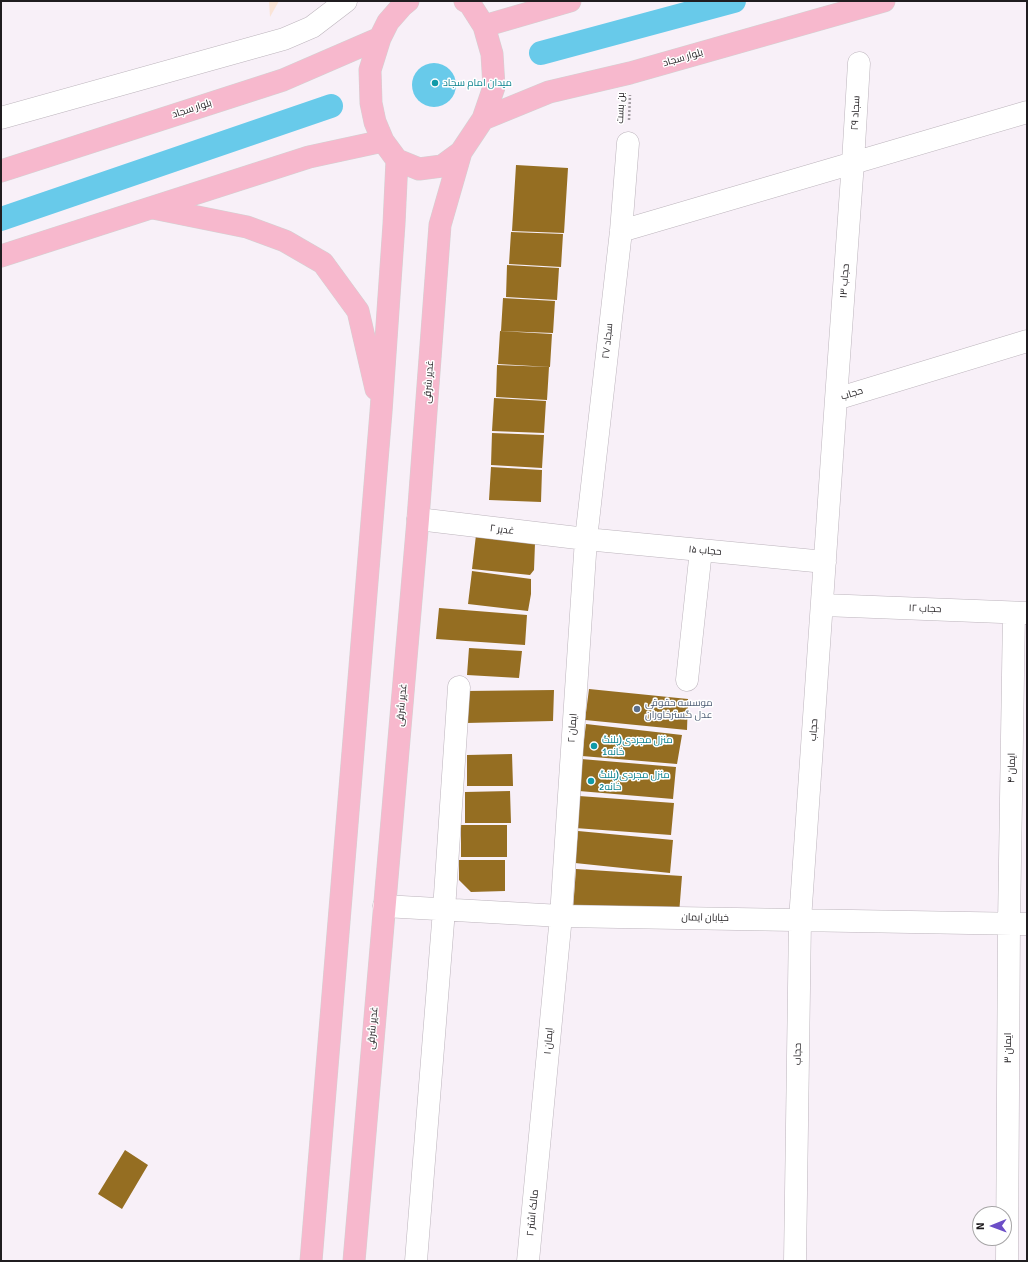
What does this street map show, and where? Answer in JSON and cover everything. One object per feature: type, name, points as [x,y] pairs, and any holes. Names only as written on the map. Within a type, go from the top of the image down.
[{"type":"main road","points":[[408,1],[402,6],[384,30],[370,70],[372,110],[383,141],[397,160],[419,169],[442,166],[461,152],[483,119],[494,87],[492,54],[484,26],[468,2]]},
{"type":"main road","points":[[484,26],[570,1]]},
{"type":"main road","name":"بلوار سجاد","points":[[483,119],[549,92],[630,73],[884,1]]},
{"type":"main road","name":"بلوار سجاد","points":[[1,171],[283,80],[384,30]]},
{"type":"main road","points":[[1,256],[309,157],[383,141]]},
{"type":"main road","name":"غدیر شرقی","points":[[354,1261],[418,519],[440,225],[461,152]]},
{"type":"main road","points":[[311,1261],[381,412],[397,160]]},
{"type":"main road","points":[[152,208],[247,227],[285,241],[323,263],[358,311],[381,412]]},
{"type":"street","points":[[1,118],[284,39],[312,27],[346,1]]},
{"type":"street","points":[[384,30],[396,1]]},
{"type":"street","name":"سجاد ۲۹","points":[[853,162],[859,63]]},
{"type":"street","points":[[620,231],[1027,112]]},
{"type":"street","name":"سجاد ۲۷","points":[[586,540],[620,231],[628,143]]},
{"type":"street","name":"حجاب ۱۳","points":[[836,399],[853,162]]},
{"type":"street","name":"حجاب","points":[[795,1261],[800,920],[823,605],[836,399],[1027,341]]},
{"type":"street","name":"غدیر ۲","points":[[418,519],[586,540]]},
{"type":"street","name":"حجاب ۱۵","points":[[586,540],[825,562]]},
{"type":"street","name":"ایمان ۲","points":[[561,916],[586,540]]},
{"type":"street","points":[[687,680],[702,550]]},
{"type":"street","name":"حجاب ۱۲","points":[[823,605],[1020,613]]},
{"type":"street","name":"ایمان ۴","points":[[1018,924],[1020,613]]},
{"type":"street","points":[[416,1261],[444,910],[459,687]]},
{"type":"street","name":"خیابان ایمان","points":[[384,906],[561,916],[1018,924]]},
{"type":"street","name":"ایمان ۱","points":[[538,1166],[561,916]]},
{"type":"street","name":"ایمان ۳","points":[[1007,1261],[1007,1172],[1018,924]]},
{"type":"street","name":"مالک اشتر ۲","points":[[528,1261],[538,1166]]},
{"type":"path","name":"بن بست","points":[[628,143],[630,73]]},
{"type":"shaded area","points":[[269,1],[279,1],[270,17]]},
{"type":"water","points":[[430,63],[438,63],[450,69],[456,81],[456,89],[450,101],[438,107],[430,107],[418,101],[412,89],[412,81],[418,69]]},
{"type":"building","points":[[516,165],[568,168],[564,233],[512,231]]},
{"type":"building","points":[[511,232],[563,234],[561,267],[509,264]]},
{"type":"building","points":[[507,265],[559,268],[557,300],[506,297]]},
{"type":"building","points":[[503,298],[555,301],[553,333],[501,331]]},
{"type":"building","points":[[500,331],[552,334],[550,367],[498,364]]},
{"type":"building","points":[[497,365],[549,367],[547,400],[496,397]]},
{"type":"building","points":[[494,398],[546,401],[544,433],[492,431]]},
{"type":"building","points":[[492,433],[544,435],[542,468],[491,465]]},
{"type":"building","points":[[491,467],[542,470],[541,502],[489,500]]},
{"type":"building","points":[[476,535],[535,543],[534,570],[530,575],[472,569]]},
{"type":"building","points":[[472,571],[531,579],[531,594],[528,611],[468,604]]},
{"type":"building","points":[[439,608],[527,615],[525,645],[436,639]]},
{"type":"building","points":[[469,648],[522,651],[519,678],[467,675]]},
{"type":"building","name":"موسسه حقوقی عدل گسترخاوران","points":[[589,689],[688,699],[687,730],[585,720]]},
{"type":"building","points":[[554,690],[553,721],[466,723],[466,691]]},
{"type":"building","points":[[586,724],[682,735],[677,764],[582,756]]},
{"type":"building","points":[[512,754],[513,786],[467,786],[467,755]]},
{"type":"building","points":[[581,759],[676,767],[673,799],[579,791]]},
{"type":"building","points":[[510,791],[511,823],[465,823],[465,792]]},
{"type":"building","points":[[579,796],[674,803],[671,835],[575,828]]},
{"type":"building","points":[[461,825],[507,825],[507,857],[461,857]]},
{"type":"building","points":[[578,831],[673,840],[670,873],[575,863]]},
{"type":"building","points":[[459,860],[505,860],[505,891],[471,892],[459,880]]},
{"type":"building","points":[[576,869],[682,876],[679,914],[573,910]]},
{"type":"building","points":[[125,1150],[148,1165],[122,1209],[98,1194]]},
{"type":"waterway","points":[[541,53],[734,1]]},
{"type":"waterway","points":[[1,219],[331,106]]},
{"type":"place","name":"میدان امام سجاد","points":[[435,83]]},
{"type":"place","name":"موسسه حقوقی عدل گسترخاوران","points":[[637,709]]},
{"type":"place","name":"منزل مجردی(پلنگ خانه1","points":[[594,746]]},
{"type":"place","name":"منزل مجردی(پلنگ خانه2","points":[[591,781]]}]
